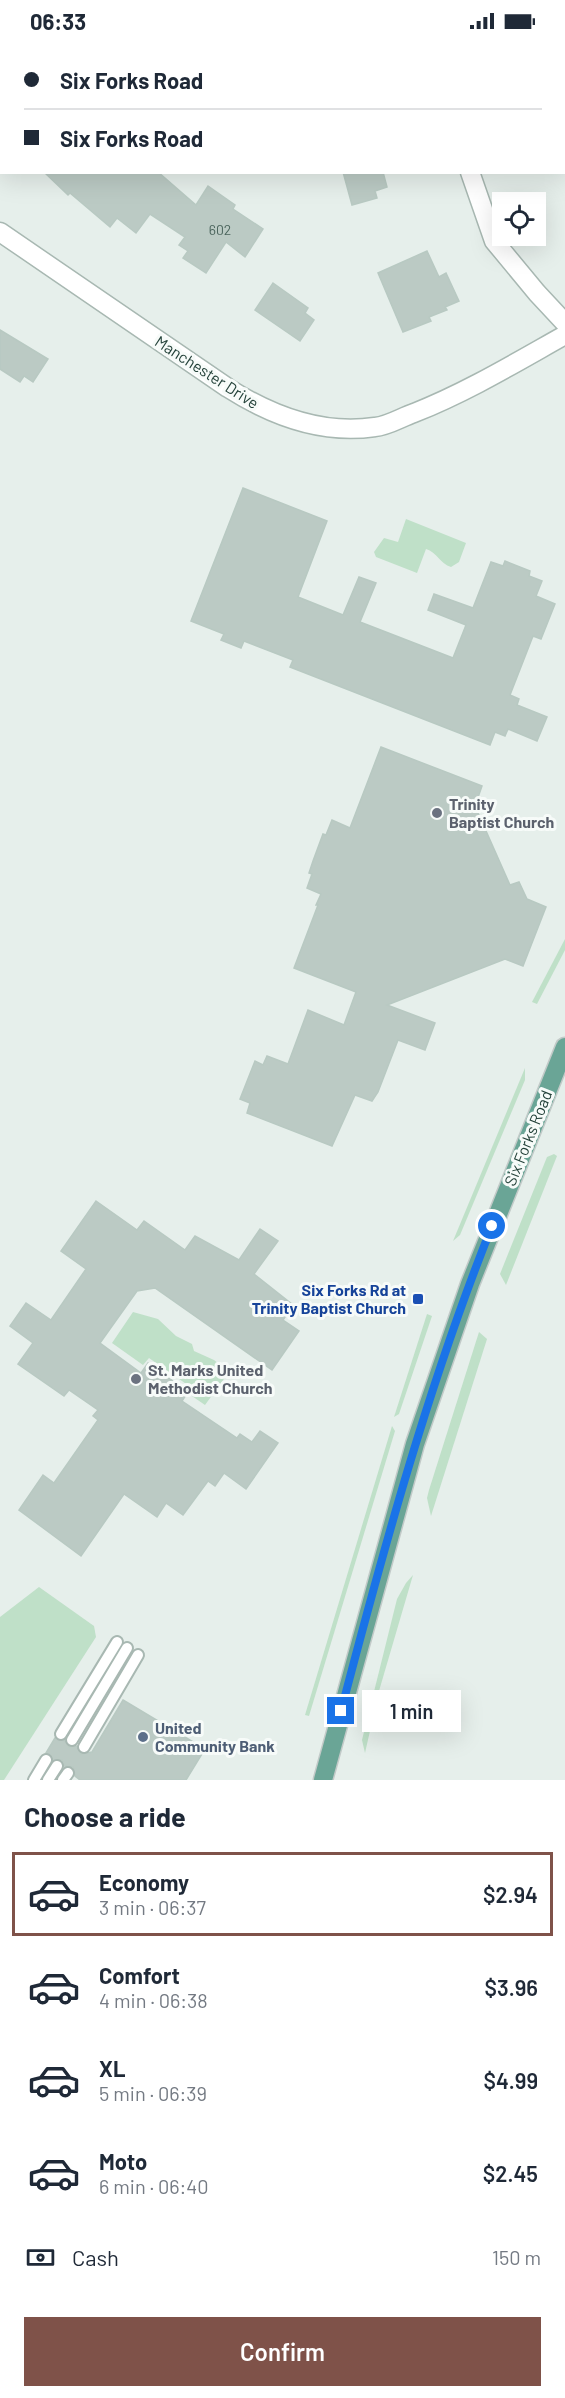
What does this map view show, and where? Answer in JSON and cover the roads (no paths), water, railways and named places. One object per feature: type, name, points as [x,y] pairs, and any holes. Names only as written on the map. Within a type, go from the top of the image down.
[{"type":"main road","name":"Six Forks Road","points":[[323,1780],[415,1444],[470,1284],[565,1047]]},
{"type":"street","points":[[471,174],[494,241],[565,323]]},
{"type":"street","name":"Manchester Drive","points":[[0,232],[259,408],[295,422],[334,427],[377,427],[474,387],[565,335]]},
{"type":"lane","points":[[61,1734],[122,1645],[72,1740]]},
{"type":"lane","points":[[84,1748],[138,1655]]},
{"type":"lane","points":[[34,1780],[46,1760]]},
{"type":"lane","points":[[48,1780],[57,1766]]},
{"type":"place","name":"Trinity Baptist Church","points":[[437,813]]},
{"type":"place","name":"Six Forks Rd at Trinity Baptist Church","points":[[418,1299]]},
{"type":"place","name":"St. Marks United Methodist Church","points":[[136,1379]]},
{"type":"place","name":"United Community Bank","points":[[143,1737]]}]
